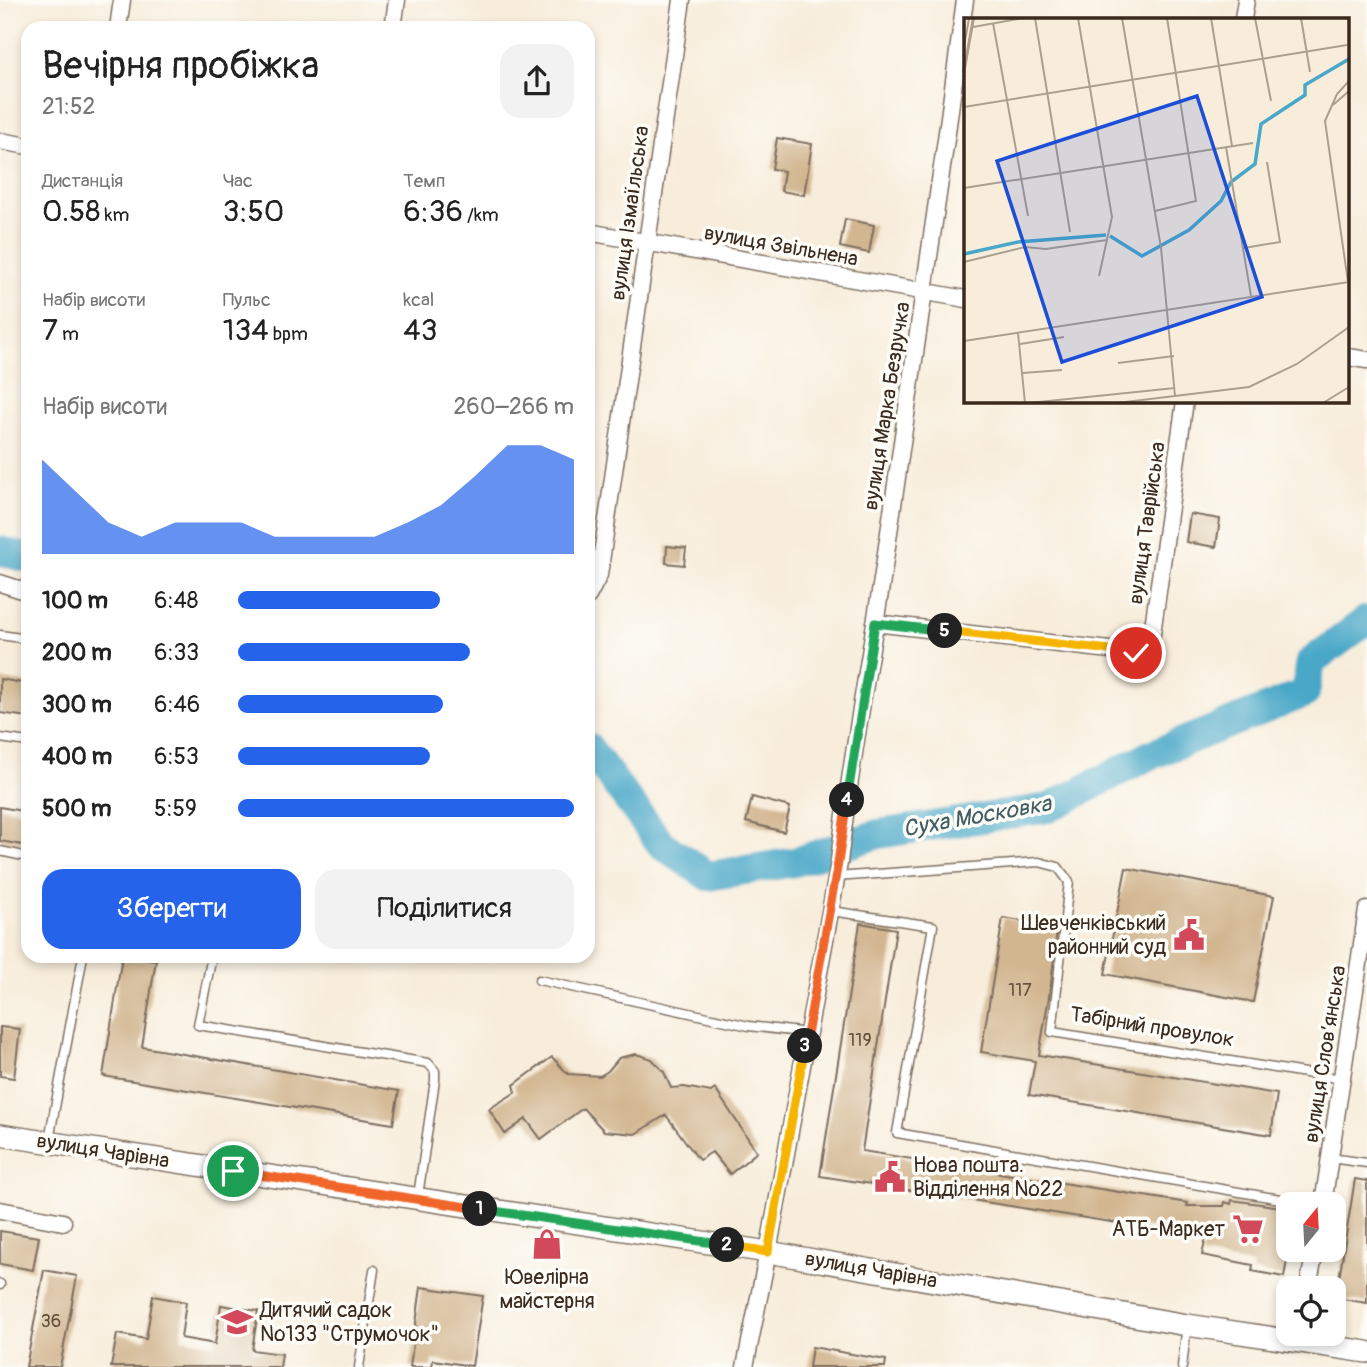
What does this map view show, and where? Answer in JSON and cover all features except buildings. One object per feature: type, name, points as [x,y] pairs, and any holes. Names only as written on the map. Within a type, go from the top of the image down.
[{"type":"street","points":[[119,21],[122,0]]},
{"type":"street","points":[[394,21],[397,0]]},
{"type":"street","name":"вулиця Ізмаїльська","points":[[595,583],[599,575],[682,0]]},
{"type":"street","name":"вулиця Марка Безручка","points":[[837,870],[925,293],[965,0]]},
{"type":"street","points":[[1243,18],[1246,0]]},
{"type":"street","points":[[0,141],[21,145]]},
{"type":"street","name":"вулиця Звільнена","points":[[595,233],[964,299]]},
{"type":"street","name":"вулиця Таврійська","points":[[875,623],[1136,653],[1148,650],[1152,641],[1185,402]]},
{"type":"street","points":[[0,583],[21,590]]},
{"type":"street","points":[[745,1367],[837,870]]},
{"type":"street","name":"вулиця Слов’янська","points":[[1325,1192],[1367,910]]},
{"type":"street","points":[[1350,1030],[1367,1033]]},
{"type":"street","name":"вулиця Чарівна","points":[[0,1135],[768,1252],[1187,1325],[1276,1335]]},
{"type":"street","points":[[0,1210],[63,1222]]},
{"type":"street","name":"вулиця Чарівна","points":[[1340,1346],[1367,1352]]},
{"type":"lane","points":[[0,635],[21,638]]},
{"type":"lane","points":[[0,738],[21,741]]},
{"type":"lane","points":[[0,851],[21,856]]},
{"type":"lane","name":"Табірний провулок","points":[[837,870],[1039,862],[1058,867],[1069,882],[1052,1032],[1342,1079]]},
{"type":"lane","points":[[830,911],[933,926],[897,1133],[1276,1198]]},
{"type":"lane","points":[[49,1143],[82,963]]},
{"type":"lane","points":[[211,963],[198,1026],[428,1063],[435,1070],[418,1199]]},
{"type":"lane","points":[[539,981],[749,1026],[808,1033]]},
{"type":"lane","points":[[1330,1158],[1367,1163]]},
{"type":"lane","points":[[359,1367],[374,1270]]},
{"type":"lane","points":[[1182,1367],[1187,1325]]},
{"type":"waterway","points":[[0,551],[21,556]]},
{"type":"waterway","name":"Суха Московка","points":[[595,756],[661,844],[708,876],[795,862],[878,834],[1049,808],[1148,756],[1305,693],[1311,662],[1367,620]]},
{"type":"place","name":"Шевченківський районний суд","points":[[1189,935]]},
{"type":"place","name":"Нова пошта. Відділення №22","points":[[890,1177]]},
{"type":"place","name":"АТБ-Маркет","points":[[1248,1229]]},
{"type":"place","name":"Ювелірна майстерня","points":[[547,1244]]},
{"type":"place","name":"Дитячий садок №133 \"Струмочок\"","points":[[237,1322]]},
{"type":"route","points":[[233,1171],[768,1252],[838,863],[875,623],[1136,653]]}]
